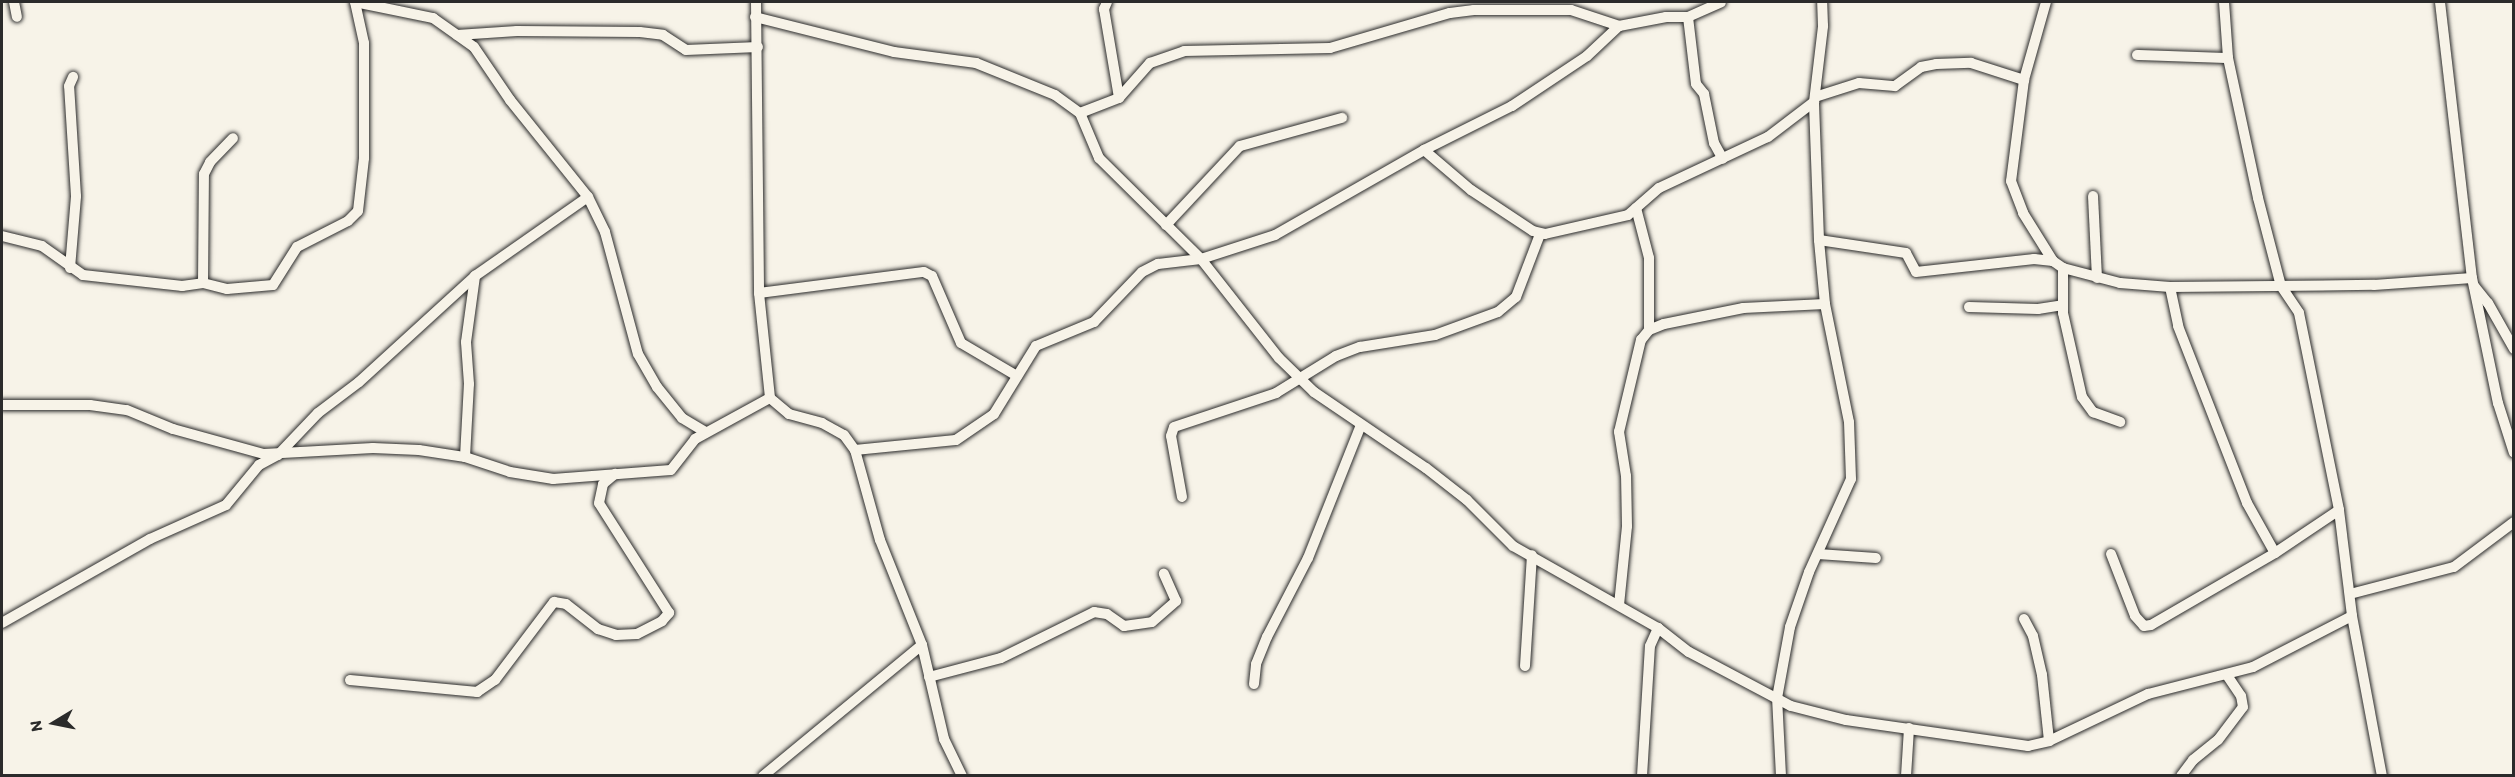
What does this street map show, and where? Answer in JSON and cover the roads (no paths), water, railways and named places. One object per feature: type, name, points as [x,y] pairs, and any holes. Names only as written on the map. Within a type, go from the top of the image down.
[{"type":"street","points":[[14,2],[17,16]]},
{"type":"street","points":[[2,236],[42,246],[83,275],[182,286],[203,283],[227,289],[273,285],[297,247],[355,216],[364,159],[364,43],[356,2],[433,18],[474,47],[510,100],[588,197],[605,232],[638,354],[657,387],[682,418],[705,432]]},
{"type":"street","points":[[756,2],[759,293],[770,398],[789,414],[822,423],[844,435],[855,450],[880,540],[922,645],[944,739],[962,776]]},
{"type":"street","points":[[1107,2],[1104,9],[1119,98]]},
{"type":"street","points":[[1080,113],[1119,98],[1150,63],[1184,51],[1330,48],[1475,6],[1571,10],[1619,26],[1666,16],[1688,18],[1721,2]]},
{"type":"street","points":[[1781,776],[1777,698],[1790,627],[1818,554],[1851,479],[1848,422],[1825,304],[1819,240],[1815,99],[1823,26],[1822,2]]},
{"type":"street","points":[[2046,2],[2024,80],[2011,181],[2023,213],[2053,261],[2063,268],[2097,278],[2170,286],[2473,282]]},
{"type":"street","points":[[2224,2],[2228,58],[2281,286],[2299,313],[2338,510],[2352,616],[2382,776]]},
{"type":"street","points":[[2440,2],[2473,282],[2498,403],[2514,453]]},
{"type":"street","points":[[755,17],[894,52],[976,63],[1055,95],[1080,113],[1099,158],[1201,259],[1300,380],[1360,427],[1388,440],[1426,468],[1483,515],[1498,533],[1658,628],[1689,652],[1777,698],[1846,720],[2028,746],[2049,741],[2148,694],[2253,666],[2352,616]]},
{"type":"street","points":[[1688,18],[1696,84],[1704,94],[1714,143],[1723,159]]},
{"type":"street","points":[[855,450],[956,440],[994,414],[1036,346],[1094,322],[1142,272],[1158,264],[1201,259],[1275,235],[1424,150],[1520,101],[1587,56],[1619,26]]},
{"type":"street","points":[[457,35],[517,31],[640,32],[663,35],[686,50],[758,47]]},
{"type":"street","points":[[2137,55],[2228,58]]},
{"type":"street","points":[[1424,150],[1472,190],[1540,234],[1622,217],[1659,188],[1768,136],[1815,99],[1859,83],[1895,86],[1921,67],[1971,63],[2024,80]]},
{"type":"street","points":[[70,268],[76,196],[69,86],[73,77]]},
{"type":"street","points":[[1166,225],[1240,146],[1342,118]]},
{"type":"street","points":[[203,283],[204,174],[210,162],[233,138]]},
{"type":"street","points":[[2093,196],[2097,278]]},
{"type":"street","points":[[2,623],[150,538],[226,505],[260,465],[278,455],[318,413],[359,382],[475,276],[588,197]]},
{"type":"street","points":[[1619,605],[1627,516],[1626,476],[1619,432],[1638,348],[1649,330],[1649,258],[1636,208]]},
{"type":"street","points":[[1182,496],[1171,436],[1174,427],[1276,393],[1336,356],[1360,348],[1447,332],[1508,306],[1516,297],[1540,234]]},
{"type":"street","points":[[1819,240],[1868,250],[1906,253],[1916,272],[2034,259],[2053,261]]},
{"type":"street","points":[[2063,268],[2063,305],[2082,397],[2093,412],[2120,422]]},
{"type":"street","points":[[759,293],[924,272],[932,276],[961,343],[1017,376]]},
{"type":"street","points":[[465,457],[469,384],[466,342],[475,276]]},
{"type":"street","points":[[2473,282],[2488,303],[2514,349]]},
{"type":"street","points":[[2170,286],[2178,326],[2247,503],[2275,553]]},
{"type":"street","points":[[1649,330],[1743,308],[1825,304]]},
{"type":"street","points":[[1970,307],[2038,309],[2063,305]]},
{"type":"street","points":[[2,405],[90,405],[127,411],[231,448],[278,455],[373,448],[465,457],[543,479],[671,470],[705,432],[770,398]]},
{"type":"street","points":[[1254,684],[1256,664],[1267,637],[1308,558],[1360,427]]},
{"type":"street","points":[[350,680],[477,692],[495,680],[554,602],[566,604],[598,628],[616,635],[637,634],[662,621],[669,613],[599,503],[603,484],[615,474]]},
{"type":"street","points":[[2111,554],[2135,616],[2144,626],[2151,625],[2275,553],[2338,510]]},
{"type":"street","points":[[2350,594],[2454,567],[2514,522]]},
{"type":"street","points":[[1818,554],[1876,558]]},
{"type":"street","points":[[1525,666],[1533,555]]},
{"type":"street","points":[[929,677],[1001,658],[1094,612],[1107,615],[1124,626],[1152,622],[1176,601],[1164,574]]},
{"type":"street","points":[[2024,619],[2033,636],[2042,675],[2049,741]]},
{"type":"street","points":[[1642,776],[1650,646],[1658,628]]},
{"type":"street","points":[[763,776],[922,645]]},
{"type":"street","points":[[2181,776],[2193,760],[2218,740],[2243,707],[2241,696],[2226,675]]},
{"type":"street","points":[[1906,776],[1909,728]]}]
